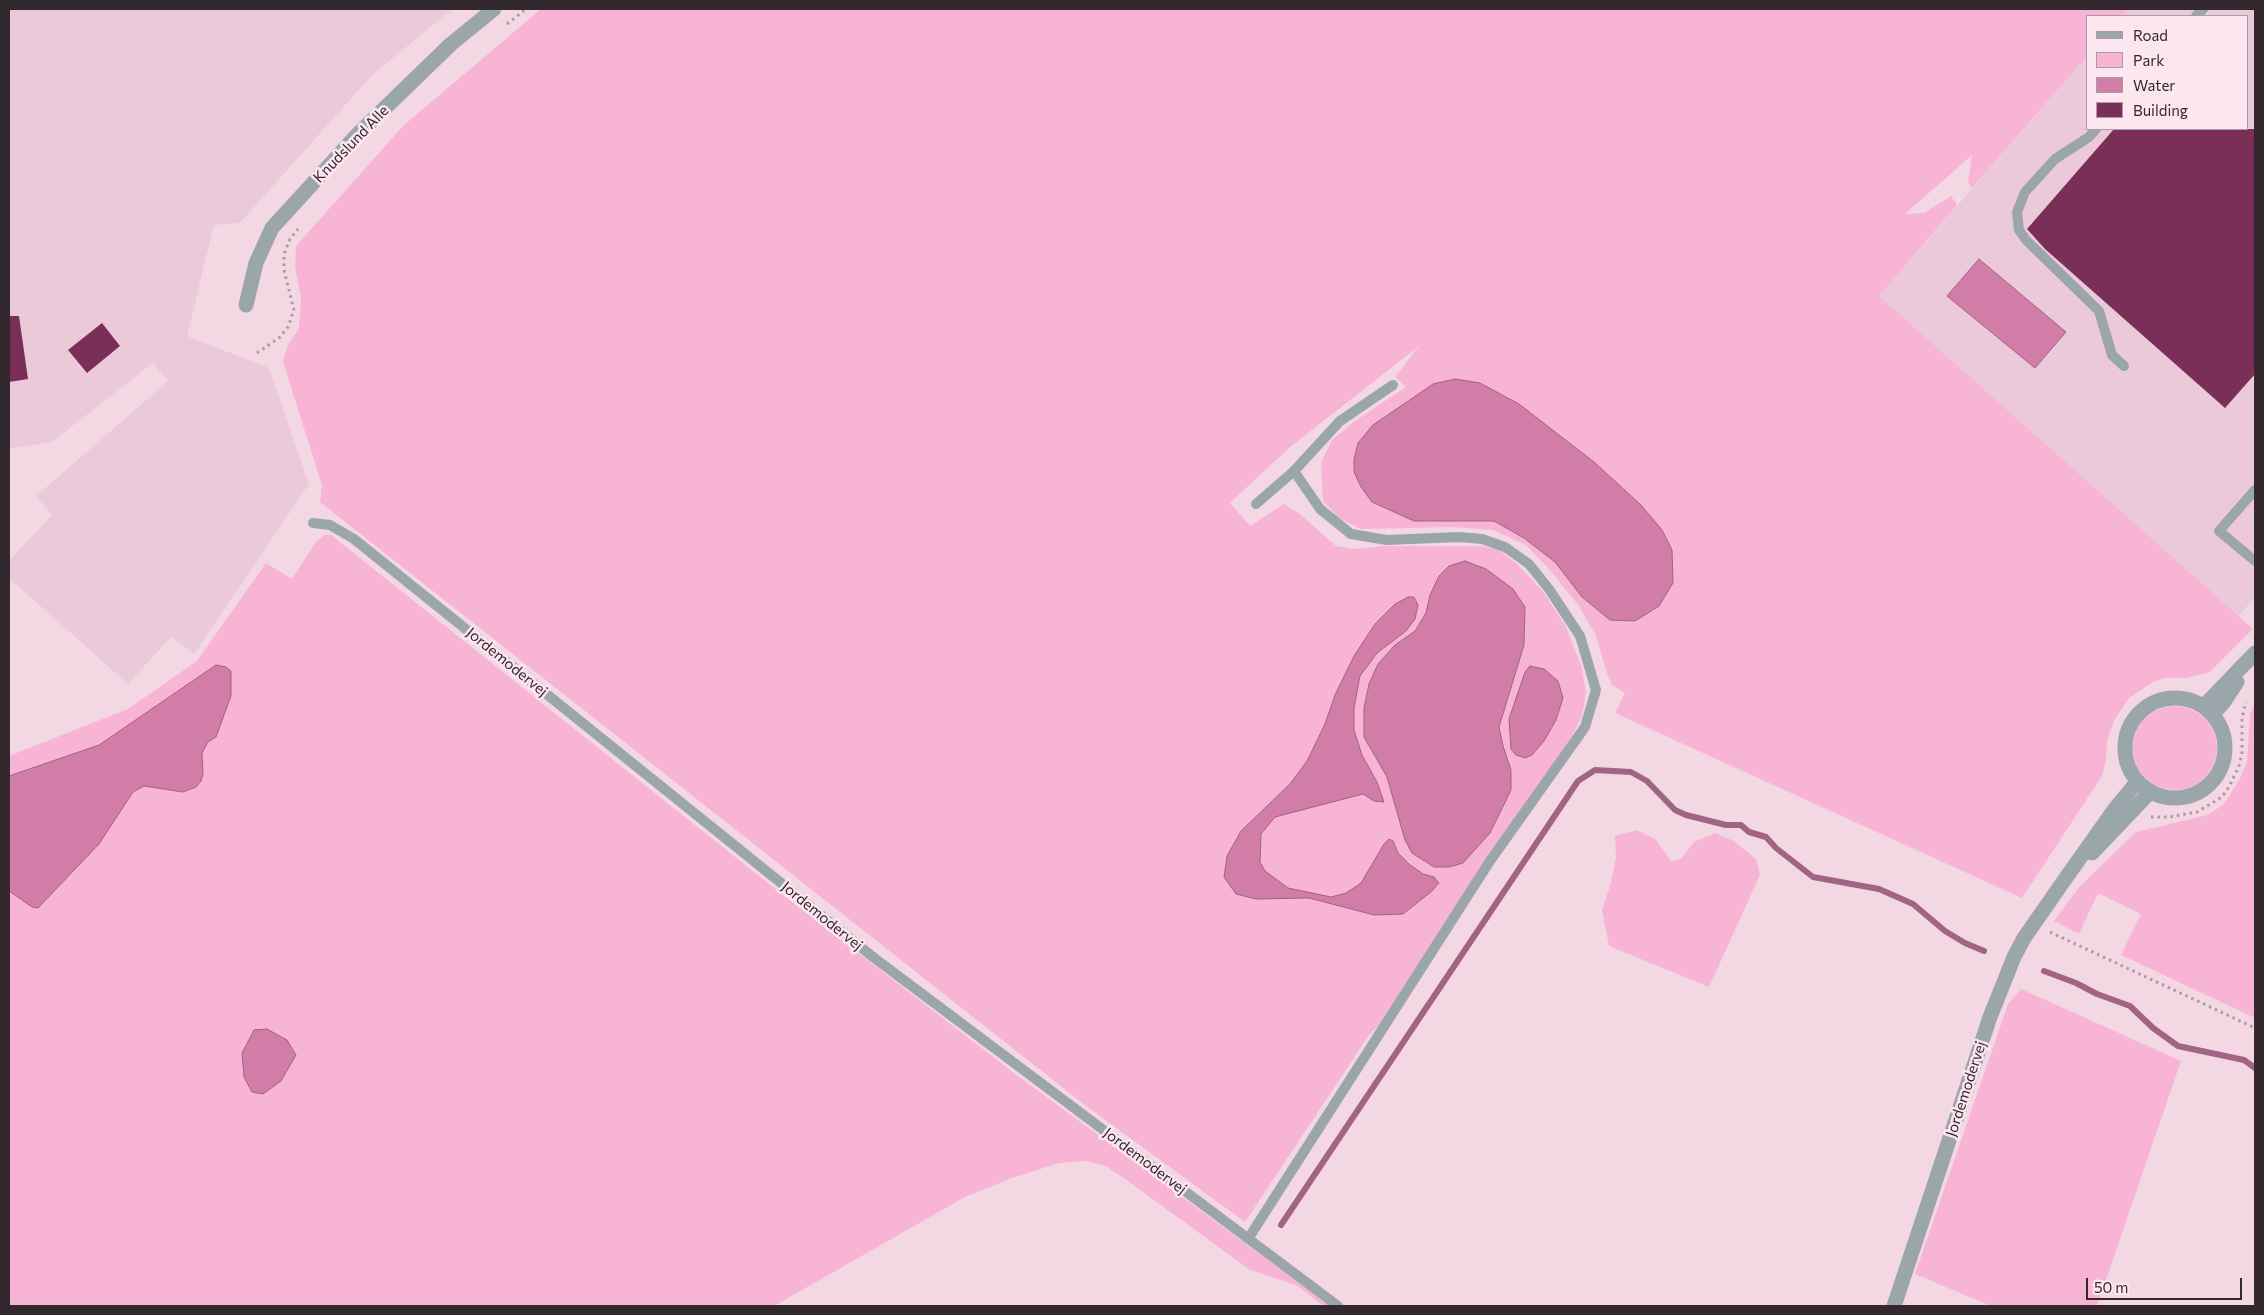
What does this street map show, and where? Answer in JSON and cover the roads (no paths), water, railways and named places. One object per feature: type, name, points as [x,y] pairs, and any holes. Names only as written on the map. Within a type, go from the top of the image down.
[{"type":"street","name":"Knudslund Alle","points":[[246,305],[256,263],[272,228],[357,135],[451,44],[494,9]]},
{"type":"street","points":[[2208,710],[2255,653]]},
{"type":"street","points":[[2170,698],[2184,698],[2208,710],[2221,728],[2225,742],[2224,758],[2215,778],[2204,789],[2182,798],[2167,798],[2150,792],[2137,782],[2129,768],[2125,746],[2127,732],[2138,714],[2149,704],[2170,698]]},
{"type":"street","name":"Jordemodervej","points":[[1894,1306],[1995,1002],[2014,957],[2033,924],[2114,810],[2137,782]]},
{"type":"street","name":"Jordemodervej","points":[[2063,882],[2150,792]]},
{"type":"lane","points":[[2095,130],[2089,137],[2055,159],[2026,192],[2016,212],[2019,230],[2026,240],[2099,311],[2112,355],[2124,366]]},
{"type":"lane","points":[[1256,504],[1294,471],[1340,421],[1393,385]]},
{"type":"lane","points":[[1248,1239],[1490,862],[1585,727],[1596,690],[1580,636],[1549,589],[1529,564],[1505,548],[1482,539],[1459,537],[1387,540],[1351,534],[1320,509],[1294,471]]},
{"type":"lane","points":[[2255,490],[2219,531],[2255,561]]},
{"type":"lane","name":"Jordemodervej","points":[[312,524],[330,525],[354,539],[873,957],[1338,1306]]},
{"type":"water","points":[[1979,259],[2066,332],[2035,368],[1947,296]]},
{"type":"water","points":[[1455,379],[1480,383],[1519,404],[1594,462],[1641,505],[1662,530],[1672,550],[1673,583],[1659,606],[1635,621],[1610,620],[1582,597],[1555,562],[1524,538],[1494,521],[1414,521],[1372,502],[1361,487],[1354,472],[1354,459],[1358,443],[1373,425],[1433,384]]},
{"type":"water","points":[[1465,561],[1486,569],[1513,589],[1525,607],[1524,645],[1499,727],[1511,770],[1511,790],[1490,833],[1463,863],[1449,867],[1434,867],[1412,853],[1405,840],[1387,777],[1364,737],[1364,708],[1369,684],[1378,664],[1395,645],[1415,631],[1426,613],[1430,595],[1439,576],[1449,566]]},
{"type":"water","points":[[1408,597],[1414,597],[1418,605],[1415,619],[1406,631],[1377,653],[1360,676],[1354,708],[1354,730],[1362,755],[1377,782],[1384,802],[1374,801],[1363,794],[1275,817],[1261,834],[1260,862],[1265,871],[1288,888],[1331,897],[1346,893],[1361,883],[1384,844],[1389,839],[1393,841],[1398,853],[1409,864],[1423,874],[1434,877],[1439,883],[1403,914],[1374,915],[1309,898],[1256,899],[1236,894],[1224,877],[1227,856],[1241,831],[1290,784],[1307,761],[1354,656],[1375,624],[1395,604]]},
{"type":"water","points":[[216,665],[226,667],[231,671],[231,696],[216,737],[208,742],[202,753],[203,774],[201,781],[196,787],[183,792],[144,786],[133,792],[99,844],[38,908],[32,907],[9,891],[9,776],[99,745]]},
{"type":"water","points":[[1530,666],[1544,669],[1558,681],[1563,698],[1556,720],[1544,741],[1532,755],[1525,758],[1516,755],[1511,749],[1509,719],[1525,672]]},
{"type":"water","points":[[267,1029],[287,1040],[296,1055],[281,1081],[263,1094],[252,1092],[244,1077],[242,1053],[254,1030]]},
{"type":"waterway","points":[[1281,1225],[1578,781],[1595,770],[1631,772],[1647,781],[1675,810],[1686,815],[1726,825],[1741,825],[1749,832],[1766,837],[1776,848],[1813,877],[1879,889],[1913,904],[1945,931],[1965,943],[1984,951]]},
{"type":"waterway","points":[[2044,971],[2130,1006],[2153,1028],[2178,1046],[2244,1060],[2255,1068]]}]
